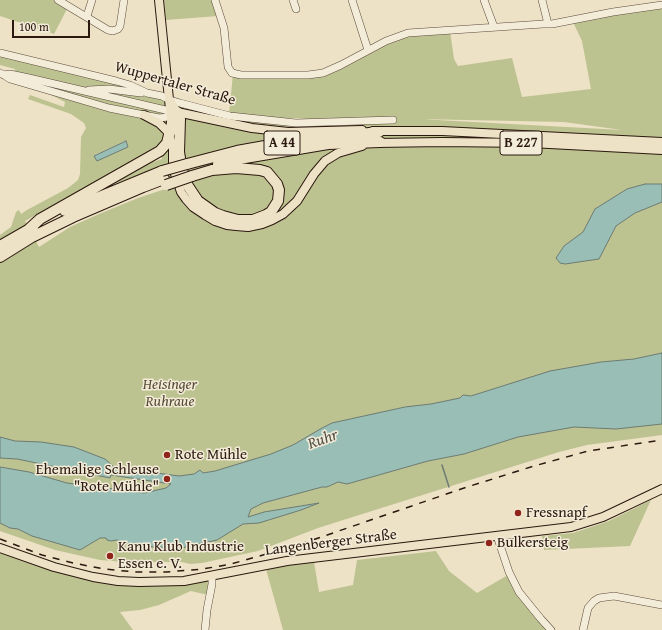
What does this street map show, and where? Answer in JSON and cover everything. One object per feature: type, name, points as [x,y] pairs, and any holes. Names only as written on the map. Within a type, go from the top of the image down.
[{"type":"highway","points":[[30,233],[40,219],[157,153],[167,143],[171,142],[173,115],[180,119],[179,152],[182,170],[188,186],[198,201],[215,213],[230,218],[246,220],[261,218],[271,212],[278,201],[279,190],[277,184],[267,172],[260,170],[236,168],[190,171],[164,178]]},
{"type":"highway","name":"A 44","points":[[0,257],[30,233],[74,207],[190,171],[237,151],[293,141],[379,137]]},
{"type":"highway","name":"A 44","points":[[0,246],[164,178]]},
{"type":"main road","points":[[159,0],[173,115],[268,130],[310,132],[360,129],[379,137]]},
{"type":"main road","points":[[144,115],[163,126],[171,142],[173,164],[179,185],[182,192],[193,207],[215,221],[227,225],[248,227],[272,220],[290,208],[303,193],[319,166],[331,156],[379,137]]},
{"type":"main road","name":"B 227","points":[[379,137],[442,131],[662,142]]},
{"type":"main road","name":"B 227","points":[[379,137],[662,150]]},
{"type":"main road","name":"Langenberger Straße","points":[[0,548],[93,577],[118,581],[184,581],[288,561],[571,527],[604,517],[662,489]]},
{"type":"street","points":[[58,0],[87,16],[108,30],[115,31],[119,28],[121,22],[124,0]]},
{"type":"street","points":[[87,16],[92,0]]},
{"type":"street","points":[[215,0],[224,28],[229,70],[234,74],[315,75],[331,70],[390,39],[408,33],[555,24],[613,12],[662,5]]},
{"type":"street","points":[[293,0],[296,9]]},
{"type":"street","points":[[352,0],[368,50]]},
{"type":"street","points":[[484,0],[494,27]]},
{"type":"street","points":[[542,0],[548,24]]},
{"type":"street","name":"Wuppertaler Straße","points":[[0,54],[116,81],[130,85],[147,94],[162,96],[170,100],[230,116],[296,123],[393,120]]},
{"type":"street","name":"Wuppertaler Straße","points":[[2,74],[10,74],[83,91],[173,115]]},
{"type":"street","name":"Wuppertaler Straße","points":[[2,74],[10,79],[109,108],[163,118],[173,115]]},
{"type":"street","points":[[83,91],[110,89],[147,94]]},
{"type":"street","points":[[497,536],[509,572],[519,592],[551,630]]},
{"type":"street","points":[[205,630],[212,576]]},
{"type":"street","points":[[583,630],[588,608],[599,598],[614,596],[662,606]]},
{"type":"green space","points":[[0,0],[55,0],[68,7],[54,34],[0,16]]},
{"type":"green space","points":[[164,0],[212,0],[218,16],[166,20]]},
{"type":"green space","name":"Heisinger Ruhraue","points":[[662,6],[662,435],[587,445],[559,452],[318,528],[258,551],[202,563],[190,564],[182,562],[124,562],[100,560],[55,550],[0,531],[0,235],[11,227],[16,212],[19,210],[21,214],[68,188],[78,180],[80,174],[81,137],[86,128],[84,123],[71,114],[28,99],[30,95],[64,107],[65,102],[49,94],[11,83],[15,69],[0,65],[0,54],[112,78],[134,89],[124,89],[163,96],[180,104],[230,117],[271,123],[311,119],[293,118],[273,120],[229,114],[233,74],[247,76],[315,76],[330,72],[392,39],[402,36],[450,31],[454,59],[458,66],[512,58],[522,97],[591,89],[582,41],[573,22],[613,13]],"holes":[[[419,119],[564,122],[622,130]],[[126,141],[128,147],[97,160],[95,155]],[[159,146],[162,159],[146,164],[111,182],[111,185],[164,165],[171,187],[138,198],[70,227],[39,247],[25,221]]]},
{"type":"green space","points":[[651,500],[630,546],[544,550],[542,536],[573,533],[609,521]]},
{"type":"green space","points":[[0,551],[118,582],[211,577],[208,595],[191,591],[159,605],[140,610],[120,612],[133,630],[0,630]]},
{"type":"green space","points":[[436,551],[449,571],[477,593],[508,575],[549,630],[283,630],[266,569],[277,566],[314,562],[319,592],[353,585],[357,560]]},
{"type":"water","points":[[126,141],[128,147],[97,161],[94,156]]},
{"type":"water","points":[[645,184],[662,184],[662,202],[635,213],[616,226],[599,259],[565,264],[560,263],[556,258],[564,246],[583,232],[595,209],[627,189]]},
{"type":"water","name":"Ruhr","points":[[662,353],[662,424],[616,429],[574,427],[518,437],[464,454],[428,461],[347,484],[338,482],[327,487],[322,487],[263,503],[251,509],[248,517],[264,512],[319,503],[259,523],[243,524],[217,540],[181,548],[133,546],[117,540],[111,541],[107,540],[106,538],[100,538],[80,550],[32,536],[18,529],[10,528],[0,523],[0,467],[29,472],[67,483],[144,493],[166,488],[171,484],[111,475],[110,478],[17,459],[0,458],[0,437],[15,441],[41,442],[74,447],[105,459],[114,467],[179,476],[194,474],[200,470],[203,473],[215,471],[271,454],[293,445],[332,423],[405,407],[431,404],[460,398],[463,395],[471,396],[550,371],[601,362],[634,359]]},
{"type":"waterway","points":[[442,465],[449,487]]},
{"type":"railway","points":[[0,539],[42,555],[104,569],[136,572],[166,572],[203,569],[231,564],[295,546],[467,487],[534,466],[588,451],[662,440]]},
{"type":"place","name":"Rote Mühle","points":[[167,455]]},
{"type":"place","name":"Ehemalige Schleuse \"Rote Mühle\"","points":[[167,479]]},
{"type":"place","name":"Fressnapf","points":[[518,513]]},
{"type":"place","name":"Bulkersteig","points":[[489,543]]},
{"type":"place","name":"Kanu Klub Industrie Essen e. V.","points":[[110,556]]}]
